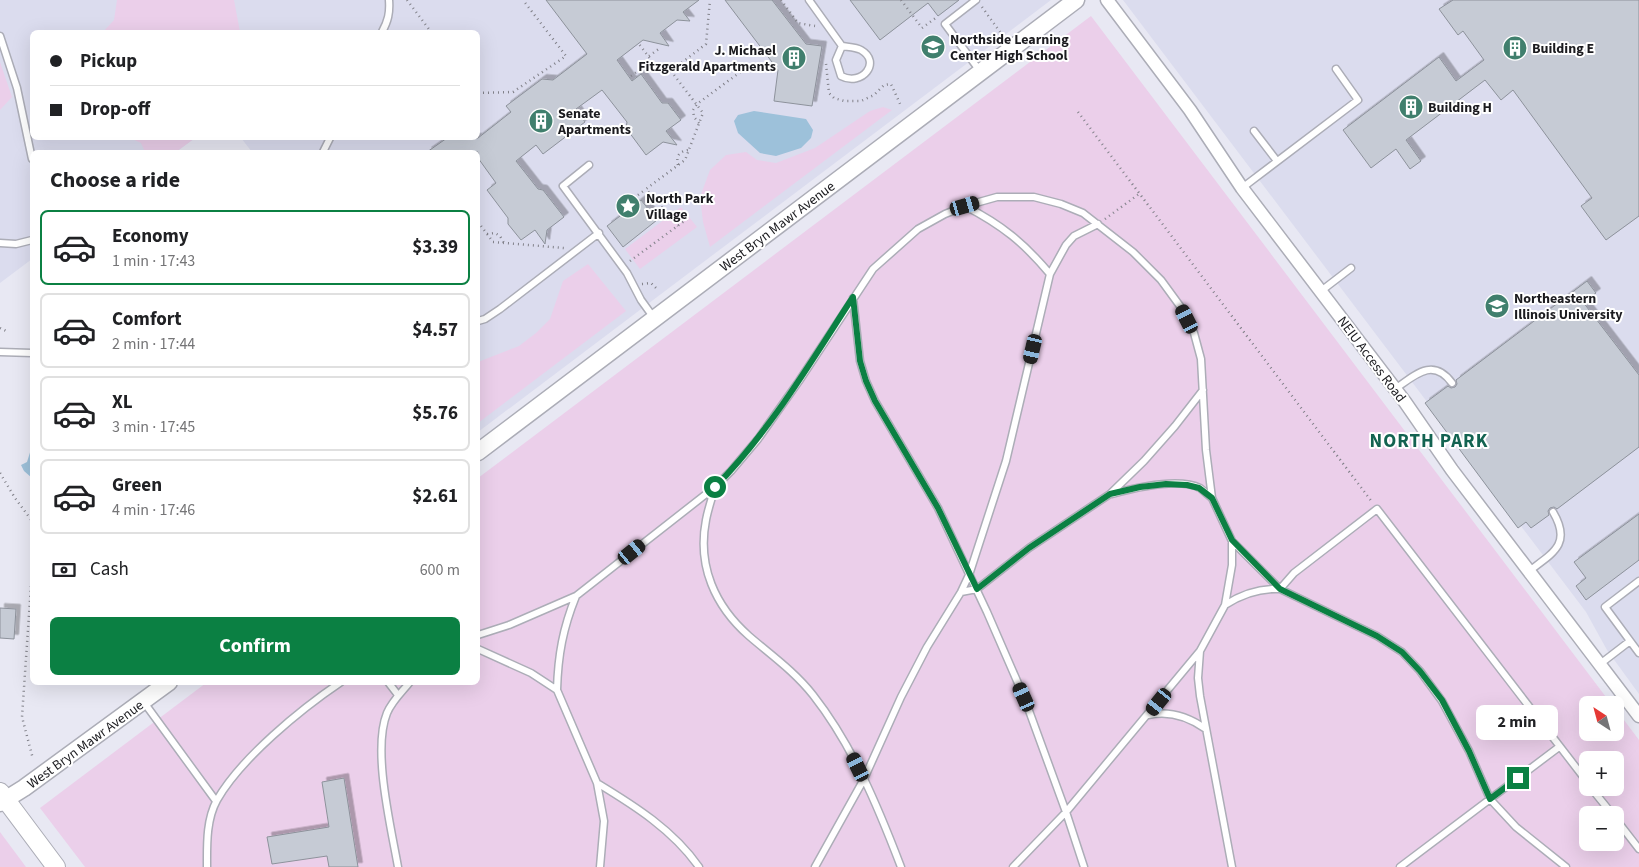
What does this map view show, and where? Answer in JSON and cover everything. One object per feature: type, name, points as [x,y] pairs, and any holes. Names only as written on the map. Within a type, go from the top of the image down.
[{"type":"main road","points":[[2,798],[56,867]]},
{"type":"street","name":"West Bryn Mawr Avenue","points":[[480,450],[1076,0]]},
{"type":"street","name":"NEIU Access Road","points":[[1107,0],[1190,110],[1242,188],[1395,389],[1452,470],[1639,716]]},
{"type":"street","name":"West Bryn Mawr Avenue","points":[[2,798],[24,788],[165,685]]},
{"type":"lane","points":[[383,30],[389,16],[389,0]]},
{"type":"lane","points":[[809,0],[842,46],[859,49],[866,53],[870,61],[869,69],[864,75],[855,79],[847,79],[841,76],[837,69],[836,60],[842,46]]},
{"type":"lane","points":[[976,0],[945,24],[981,72]]},
{"type":"lane","points":[[0,36],[17,88],[30,150]]},
{"type":"lane","points":[[1242,188],[1358,100],[1336,70]]},
{"type":"lane","points":[[1254,131],[1277,161]]},
{"type":"lane","points":[[589,166],[563,186],[623,267],[654,319]]},
{"type":"lane","points":[[480,633],[509,625],[576,596],[715,487],[758,439],[873,269],[918,229],[965,206],[997,197],[1034,197],[1061,204],[1083,213],[1098,224],[1133,252],[1161,280],[1180,306],[1194,333],[1201,359],[1206,450],[1212,498],[1232,540],[1280,589],[1377,636],[1402,652],[1420,671],[1442,700],[1469,751],[1490,799],[1516,827],[1566,867]]},
{"type":"lane","points":[[965,206],[990,219],[1013,236],[1033,253],[1050,274]]},
{"type":"lane","points":[[815,867],[864,779],[901,697],[927,647],[961,592],[969,575],[1006,461],[1050,274],[1066,245],[1074,236],[1098,224]]},
{"type":"lane","points":[[480,320],[500,309],[599,234]]},
{"type":"lane","points":[[0,243],[16,244],[30,240]]},
{"type":"lane","points":[[1320,291],[1351,268]]},
{"type":"lane","points":[[853,297],[860,361],[866,381],[875,401],[938,508],[977,589],[1024,697],[1084,867]]},
{"type":"lane","points":[[0,352],[30,353]]},
{"type":"lane","points":[[1395,389],[1422,372],[1432,369],[1440,372],[1452,383]]},
{"type":"lane","points":[[961,592],[977,589],[1029,548],[1110,494],[1175,426],[1203,390]]},
{"type":"lane","points":[[1110,494],[1140,487],[1166,484],[1187,485],[1199,488],[1212,498]]},
{"type":"lane","points":[[715,487],[706,522],[704,551],[709,577],[716,596],[730,617],[748,635],[779,659],[812,694],[848,748],[864,779],[901,867]]},
{"type":"lane","points":[[1280,589],[1294,573],[1378,509],[1579,772]]},
{"type":"lane","points":[[1529,571],[1548,558],[1560,543],[1560,524],[1552,512]]},
{"type":"lane","points":[[1013,867],[1066,812],[1200,651],[1224,605],[1232,565],[1232,540]]},
{"type":"lane","points":[[1639,581],[1604,607],[1639,653]]},
{"type":"lane","points":[[1224,605],[1246,593],[1268,588],[1280,589]]},
{"type":"lane","points":[[576,596],[568,616],[562,640],[558,660],[557,690],[597,783],[604,821],[600,867]]},
{"type":"lane","points":[[1600,664],[1630,642]]},
{"type":"lane","points":[[480,650],[530,673],[557,690]]},
{"type":"lane","points":[[1200,651],[1198,678],[1200,696],[1232,867]]},
{"type":"lane","points":[[207,867],[207,833],[216,801],[239,770],[273,737],[316,699],[337,685]]},
{"type":"lane","points":[[390,685],[398,695]]},
{"type":"lane","points":[[398,867],[383,777],[381,748],[387,713],[398,695],[407,685]]},
{"type":"lane","points":[[143,701],[216,801]]},
{"type":"lane","points":[[1148,714],[1161,712],[1173,714],[1196,722],[1206,729]]},
{"type":"lane","points":[[1400,867],[1559,747]]},
{"type":"lane","points":[[597,783],[638,809],[671,834],[699,867]]},
{"type":"lane","points":[[1597,796],[1605,806]]},
{"type":"lane","points":[[1624,830],[1639,849]]},
{"type":"path","points":[[407,0],[430,30]]},
{"type":"path","points":[[480,93],[513,92],[566,56],[523,0]]},
{"type":"path","points":[[671,70],[706,44],[710,0]]},
{"type":"path","points":[[901,0],[922,28],[938,17]]},
{"type":"path","points":[[976,0],[1000,32]]},
{"type":"path","points":[[638,195],[685,160],[703,113],[671,70],[652,61],[640,44]]},
{"type":"path","points":[[649,56],[660,48]]},
{"type":"path","points":[[631,76],[652,61]]},
{"type":"path","points":[[699,123],[694,117],[693,110],[697,104],[747,68],[767,64]]},
{"type":"path","points":[[1078,112],[1378,509]]},
{"type":"path","points":[[678,165],[678,154],[684,150],[689,150]]},
{"type":"path","points":[[646,189],[678,226]]},
{"type":"path","points":[[1098,224],[1140,194]]},
{"type":"path","points":[[623,267],[687,219]]},
{"type":"path","points":[[480,225],[493,242],[579,249]]},
{"type":"path","points":[[486,234],[495,233],[500,236],[504,243]]},
{"type":"path","points":[[634,287],[646,282],[654,285],[658,290]]},
{"type":"path","points":[[0,328],[6,331]]},
{"type":"path","points":[[0,473],[30,518]]},
{"type":"path","points":[[30,601],[22,717],[33,759]]},
{"type":"shaded area","name":"North Park Village","points":[[0,0],[1051,0],[480,430],[480,150],[250,150],[243,140],[480,140],[480,30],[30,30],[30,140],[192,140],[179,150],[30,150],[30,260],[0,283]]},
{"type":"shaded area","points":[[117,0],[234,0],[240,30],[105,30],[114,20]]},
{"type":"shaded area","name":"Northeastern Illinois University","points":[[1123,0],[1639,0],[1639,694],[1607,650],[1586,612]]},
{"type":"shaded area","points":[[1091,16],[1605,696],[1579,696],[1579,741],[1624,741],[1624,720],[1639,740],[1639,867],[85,867],[40,808],[203,685],[480,685],[480,476]]},
{"type":"shaded area","points":[[0,62],[12,97],[0,110]]},
{"type":"shaded area","points":[[883,107],[892,110],[710,247],[703,222],[700,197],[710,170],[726,155],[746,152],[757,160],[776,163],[815,148],[870,111]]},
{"type":"shaded area","points":[[134,140],[192,140],[179,150],[144,150],[141,143]]},
{"type":"shaded area","points":[[681,207],[697,227],[640,269],[625,249]]},
{"type":"shaded area","points":[[588,264],[626,311],[480,421],[480,361],[519,346],[536,333],[550,319],[563,281]]},
{"type":"shaded area","points":[[0,832],[26,867],[0,867]]},
{"type":"water","points":[[754,111],[806,119],[813,130],[811,138],[801,148],[776,156],[760,153],[738,133],[734,121],[738,115]]},
{"type":"water","points":[[30,452],[30,476],[21,465],[27,462]]},
{"type":"building","name":"Senate Apartments","points":[[546,0],[699,0],[683,12],[690,21],[677,20],[660,33],[669,46],[643,40],[617,60],[632,81],[641,74],[662,103],[668,103],[681,120],[666,131],[677,145],[663,142],[646,155],[626,128],[627,122],[602,90],[576,109],[585,122],[543,154],[536,145],[516,161],[538,189],[543,190],[564,217],[547,230],[545,244],[535,230],[521,240],[508,224],[508,218],[487,190],[496,183],[480,161],[480,150],[430,150],[444,140],[480,140],[480,136],[511,112],[506,106],[542,79],[553,80],[587,54]]},
{"type":"building","name":"J. Michael Fitzgerald Apartments","points":[[725,0],[772,0],[806,44],[822,46],[812,106],[774,101],[778,70]]},
{"type":"building","points":[[850,0],[959,0],[938,16],[928,3],[880,40]]},
{"type":"building","points":[[1453,0],[1639,0],[1639,216],[1606,240],[1581,206],[1592,198],[1513,90],[1501,100],[1485,80],[1406,140],[1421,161],[1410,169],[1396,149],[1371,168],[1343,130],[1439,57],[1456,81],[1484,60],[1463,31],[1458,35],[1439,9]]},
{"type":"building","points":[[641,200],[657,220],[623,247],[607,226]]},
{"type":"building","points":[[1587,281],[1596,293],[1583,302],[1639,375],[1639,447],[1557,509],[1554,507],[1550,508],[1548,511],[1549,515],[1531,528],[1526,522],[1518,528],[1425,403],[1448,386],[1451,388],[1455,387],[1457,384],[1456,380]]},
{"type":"building","points":[[1639,514],[1639,560],[1586,600],[1576,586],[1586,578],[1574,562]]},
{"type":"building","points":[[0,608],[16,609],[14,639],[0,638]]},
{"type":"building","points":[[344,778],[358,867],[329,867],[327,856],[272,864],[267,837],[329,827],[322,782]]},
{"type":"place","name":"Northside Learning Center High School","points":[[933,47]]},
{"type":"place","name":"Building E","points":[[1515,48]]},
{"type":"place","name":"J. Michael Fitzgerald Apartments","points":[[794,58]]},
{"type":"place","name":"Building H","points":[[1411,107]]},
{"type":"place","name":"Senate Apartments","points":[[541,121]]},
{"type":"place","name":"North Park Village","points":[[628,206]]},
{"type":"place","name":"Northeastern Illinois University","points":[[1497,306]]},
{"type":"district","name":"NORTH PARK","points":[[1429,440]]},
{"type":"route","points":[[715,487],[758,439],[799,381],[853,297],[856,338],[866,381],[875,401],[938,508],[977,589],[1029,548],[1110,494],[1140,487],[1166,484],[1187,485],[1199,488],[1212,498],[1232,540],[1280,589],[1377,636],[1402,652],[1420,671],[1442,700],[1469,751],[1490,799],[1518,778]]}]
